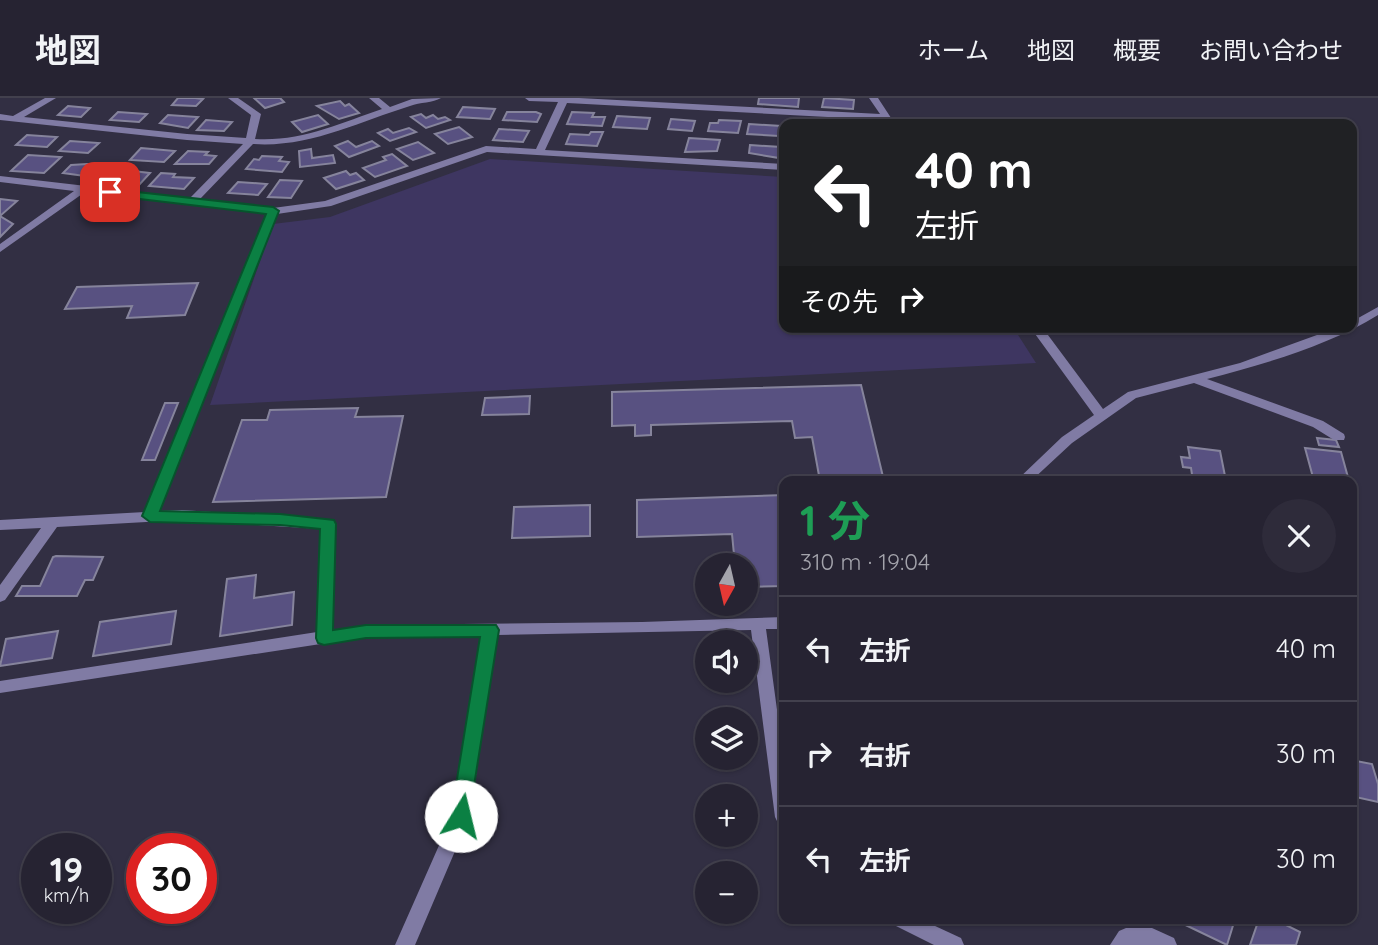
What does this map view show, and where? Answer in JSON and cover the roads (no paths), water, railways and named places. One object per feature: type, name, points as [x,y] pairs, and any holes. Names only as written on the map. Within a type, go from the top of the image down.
[{"type":"street","points":[[15,118],[52,98]]},
{"type":"street","points":[[192,202],[250,142],[256,114],[232,98]]},
{"type":"street","points":[[373,98],[389,110]]},
{"type":"street","points":[[0,117],[250,142],[296,140],[389,110],[437,98]]},
{"type":"street","points":[[528,98],[861,119]]},
{"type":"street","points":[[734,110],[737,98]]},
{"type":"street","points":[[873,98],[888,119]]},
{"type":"street","points":[[539,152],[564,100]]},
{"type":"street","points":[[0,179],[273,211],[327,204],[485,149],[779,167]]},
{"type":"street","points":[[0,248],[83,189]]},
{"type":"street","points":[[150,516],[273,211]]},
{"type":"street","points":[[1357,324],[1374,317]]},
{"type":"street","points":[[1040,333],[1101,416]]},
{"type":"street","points":[[1028,476],[1067,440],[1132,395],[1244,366],[1335,333]]},
{"type":"street","points":[[1195,379],[1318,424],[1339,437]]},
{"type":"street","points":[[0,526],[150,516],[280,519],[328,524],[324,638]]},
{"type":"street","points":[[0,596],[53,522]]},
{"type":"street","points":[[0,687],[366,631],[779,623]]},
{"type":"street","points":[[758,624],[779,784]]},
{"type":"street","points":[[405,945],[461,816],[490,630]]},
{"type":"street","points":[[911,924],[954,945]]},
{"type":"street","points":[[1120,945],[1126,937],[1152,937],[1167,945]]}]
